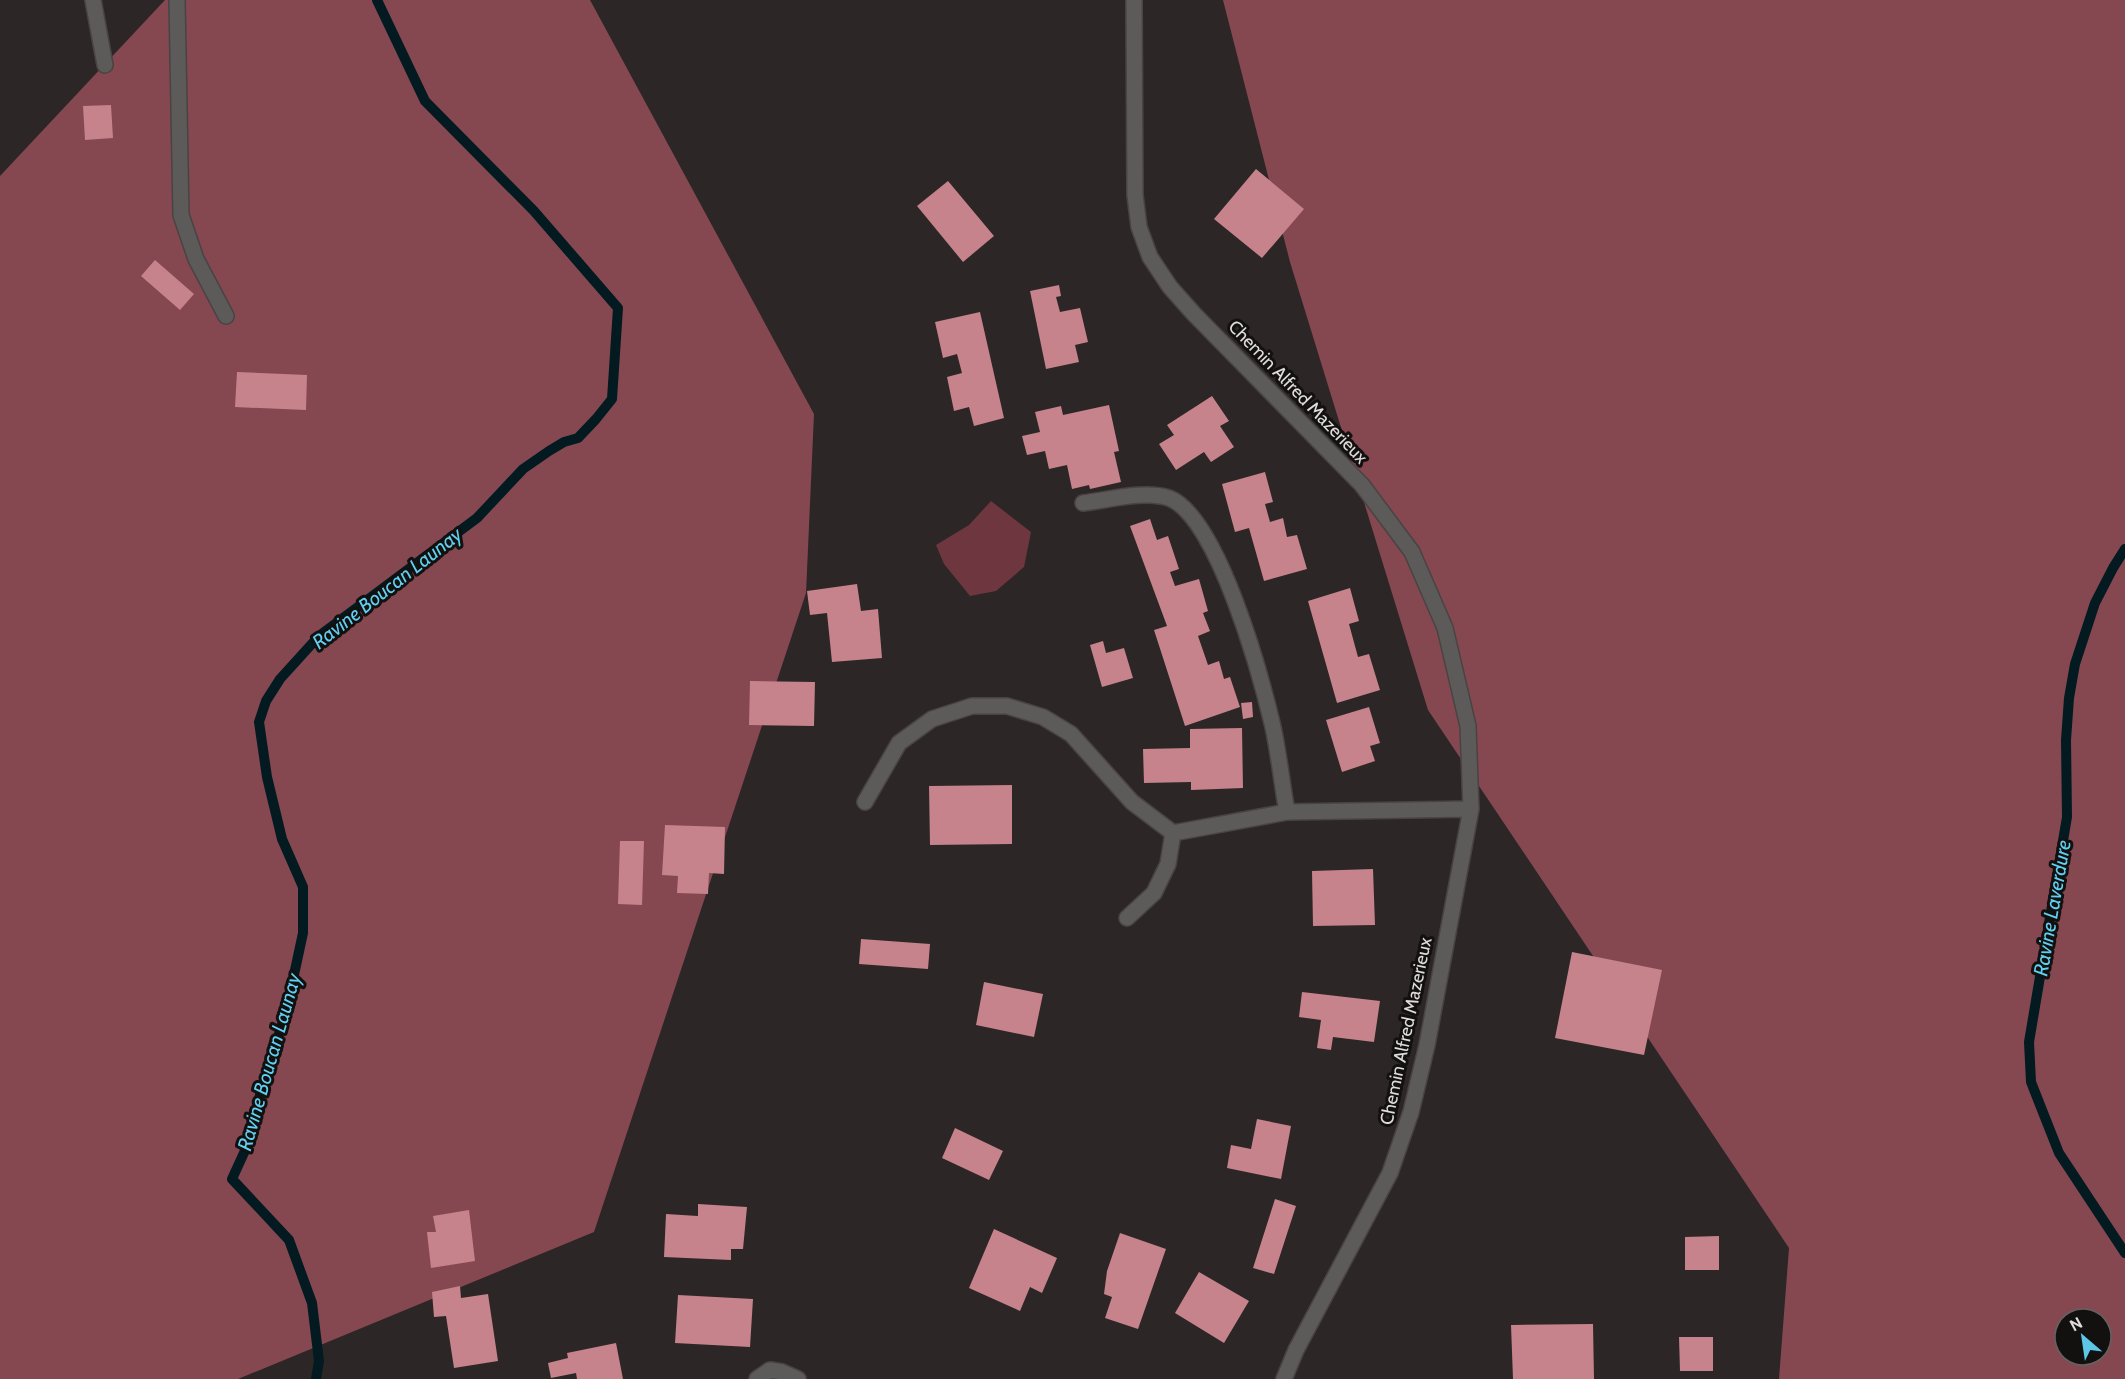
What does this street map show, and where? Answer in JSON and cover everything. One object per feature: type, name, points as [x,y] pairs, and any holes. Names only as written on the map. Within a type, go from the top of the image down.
[{"type":"street","points":[[93,0],[105,65]]},
{"type":"street","points":[[177,0],[180,215],[196,260],[226,316]]},
{"type":"street","name":"Chemin Alfred Mazerieux","points":[[1134,0],[1135,195],[1139,227],[1150,257],[1170,287],[1194,314],[1362,485],[1412,552],[1445,628],[1468,726],[1471,809],[1427,1044],[1410,1112],[1390,1173],[1296,1350],[1284,1379]]},
{"type":"street","points":[[1083,503],[1154,494],[1170,499],[1186,508],[1205,533],[1241,613],[1273,727],[1287,812]]},
{"type":"street","points":[[865,802],[899,744],[932,719],[972,706],[1007,706],[1043,717],[1071,735],[1132,802],[1173,833],[1287,812],[1471,809]]},
{"type":"street","points":[[1127,918],[1154,893],[1168,864],[1173,833]]},
{"type":"street","points":[[757,1379],[770,1370],[798,1379]]},
{"type":"shaded area","points":[[165,0],[590,0],[814,414],[806,593],[594,1232],[238,1379],[0,1379],[0,176]]},
{"type":"shaded area","points":[[1223,0],[2125,0],[2125,1379],[1779,1379],[1789,1248],[1428,710],[1290,262]]},
{"type":"shaded area","points":[[991,501],[1031,532],[1024,567],[996,591],[970,596],[944,564],[936,545],[969,525]]},
{"type":"building","points":[[111,105],[113,138],[85,140],[83,106]]},
{"type":"building","points":[[1256,169],[1304,209],[1262,258],[1214,219]]},
{"type":"building","points":[[948,181],[994,236],[963,262],[917,206]]},
{"type":"building","points":[[155,260],[194,294],[180,310],[141,276]]},
{"type":"building","points":[[1059,285],[1061,296],[1056,297],[1060,312],[1080,308],[1088,342],[1075,345],[1079,362],[1046,369],[1030,291]]},
{"type":"building","points":[[980,312],[1004,418],[974,426],[969,407],[954,411],[947,377],[962,373],[957,354],[943,358],[935,322]]},
{"type":"building","points":[[237,372],[307,375],[306,410],[235,407]]},
{"type":"building","points":[[1212,396],[1229,421],[1220,426],[1234,447],[1211,462],[1204,452],[1176,470],[1159,444],[1174,435],[1167,425]]},
{"type":"building","points":[[1109,405],[1119,451],[1114,452],[1121,482],[1090,489],[1089,485],[1072,489],[1067,465],[1049,469],[1045,451],[1027,455],[1022,436],[1040,432],[1035,412],[1061,406],[1063,415]]},
{"type":"building","points":[[1265,472],[1273,502],[1265,504],[1270,522],[1283,518],[1287,537],[1297,535],[1307,569],[1264,581],[1249,528],[1235,532],[1222,484]]},
{"type":"building","points":[[1150,519],[1157,540],[1168,536],[1179,569],[1170,572],[1175,586],[1199,579],[1208,611],[1203,613],[1210,631],[1198,636],[1208,665],[1219,661],[1224,679],[1230,677],[1240,707],[1185,726],[1154,630],[1167,626],[1130,526]]},
{"type":"building","points":[[857,584],[861,611],[878,609],[882,658],[832,662],[827,613],[810,615],[807,591]]},
{"type":"building","points":[[1350,588],[1359,621],[1349,624],[1358,657],[1369,654],[1380,690],[1337,703],[1308,601]]},
{"type":"building","points":[[1103,641],[1106,653],[1124,648],[1133,678],[1102,687],[1090,645]]},
{"type":"building","points":[[750,681],[815,682],[814,726],[749,725]]},
{"type":"building","points":[[1252,702],[1253,717],[1243,719],[1241,703]]},
{"type":"building","points":[[1369,707],[1380,743],[1370,746],[1375,761],[1342,772],[1326,720]]},
{"type":"building","points":[[1242,728],[1243,788],[1191,790],[1191,782],[1144,783],[1143,749],[1190,748],[1190,729]]},
{"type":"building","points":[[1012,785],[1012,844],[930,845],[929,786]]},
{"type":"building","points":[[665,825],[725,827],[724,874],[709,873],[708,894],[677,893],[678,876],[662,875]]},
{"type":"building","points":[[620,841],[644,841],[642,905],[618,904]]},
{"type":"building","points":[[1373,869],[1375,925],[1313,926],[1312,871]]},
{"type":"building","points":[[861,939],[930,944],[928,969],[859,964]]},
{"type":"building","points":[[1572,952],[1662,970],[1644,1055],[1555,1038]]},
{"type":"building","points":[[984,982],[1043,994],[1034,1037],[976,1025]]},
{"type":"building","points":[[1302,992],[1380,1001],[1374,1042],[1333,1037],[1331,1050],[1317,1048],[1321,1020],[1299,1017]]},
{"type":"building","points":[[1257,1119],[1291,1126],[1281,1179],[1227,1168],[1231,1145],[1251,1149]]},
{"type":"building","points":[[955,1128],[1003,1151],[989,1180],[942,1158]]},
{"type":"building","points":[[1275,1199],[1296,1206],[1274,1274],[1253,1268]]},
{"type":"building","points":[[698,1204],[747,1207],[743,1249],[731,1249],[731,1260],[664,1257],[666,1214],[698,1216]]},
{"type":"building","points":[[469,1210],[475,1261],[431,1268],[427,1232],[436,1232],[433,1216]]},
{"type":"building","points":[[994,1229],[1057,1258],[1042,1293],[1030,1287],[1020,1311],[969,1288]]},
{"type":"building","points":[[1120,1233],[1166,1249],[1138,1329],[1105,1318],[1112,1297],[1104,1294],[1107,1271]]},
{"type":"building","points":[[1719,1236],[1719,1270],[1685,1270],[1685,1237]]},
{"type":"building","points":[[1199,1272],[1249,1301],[1224,1343],[1175,1313]]},
{"type":"building","points":[[460,1286],[461,1298],[488,1294],[498,1361],[454,1368],[446,1316],[434,1317],[432,1292]]},
{"type":"building","points":[[678,1295],[753,1299],[750,1347],[675,1343]]},
{"type":"building","points":[[1593,1324],[1594,1379],[1513,1379],[1511,1325]]},
{"type":"building","points":[[1679,1337],[1713,1337],[1713,1371],[1680,1371]]},
{"type":"building","points":[[616,1343],[623,1379],[577,1379],[576,1373],[551,1378],[548,1363],[568,1358],[567,1353]]},
{"type":"waterway","name":"Ravine Boucan Launay","points":[[316,1379],[319,1361],[312,1303],[289,1240],[232,1179],[248,1144],[261,1091],[286,1012],[303,933],[303,887],[282,839],[267,777],[259,722],[266,701],[280,679],[319,636],[477,518],[523,469],[564,442],[578,438],[596,419],[612,399],[618,308],[534,211],[425,101],[377,0]]},
{"type":"waterway","name":"Ravine Laverdure","points":[[2125,549],[2095,603],[2075,664],[2069,698],[2066,740],[2067,817],[2029,1042],[2031,1082],[2059,1153],[2125,1253]]}]
